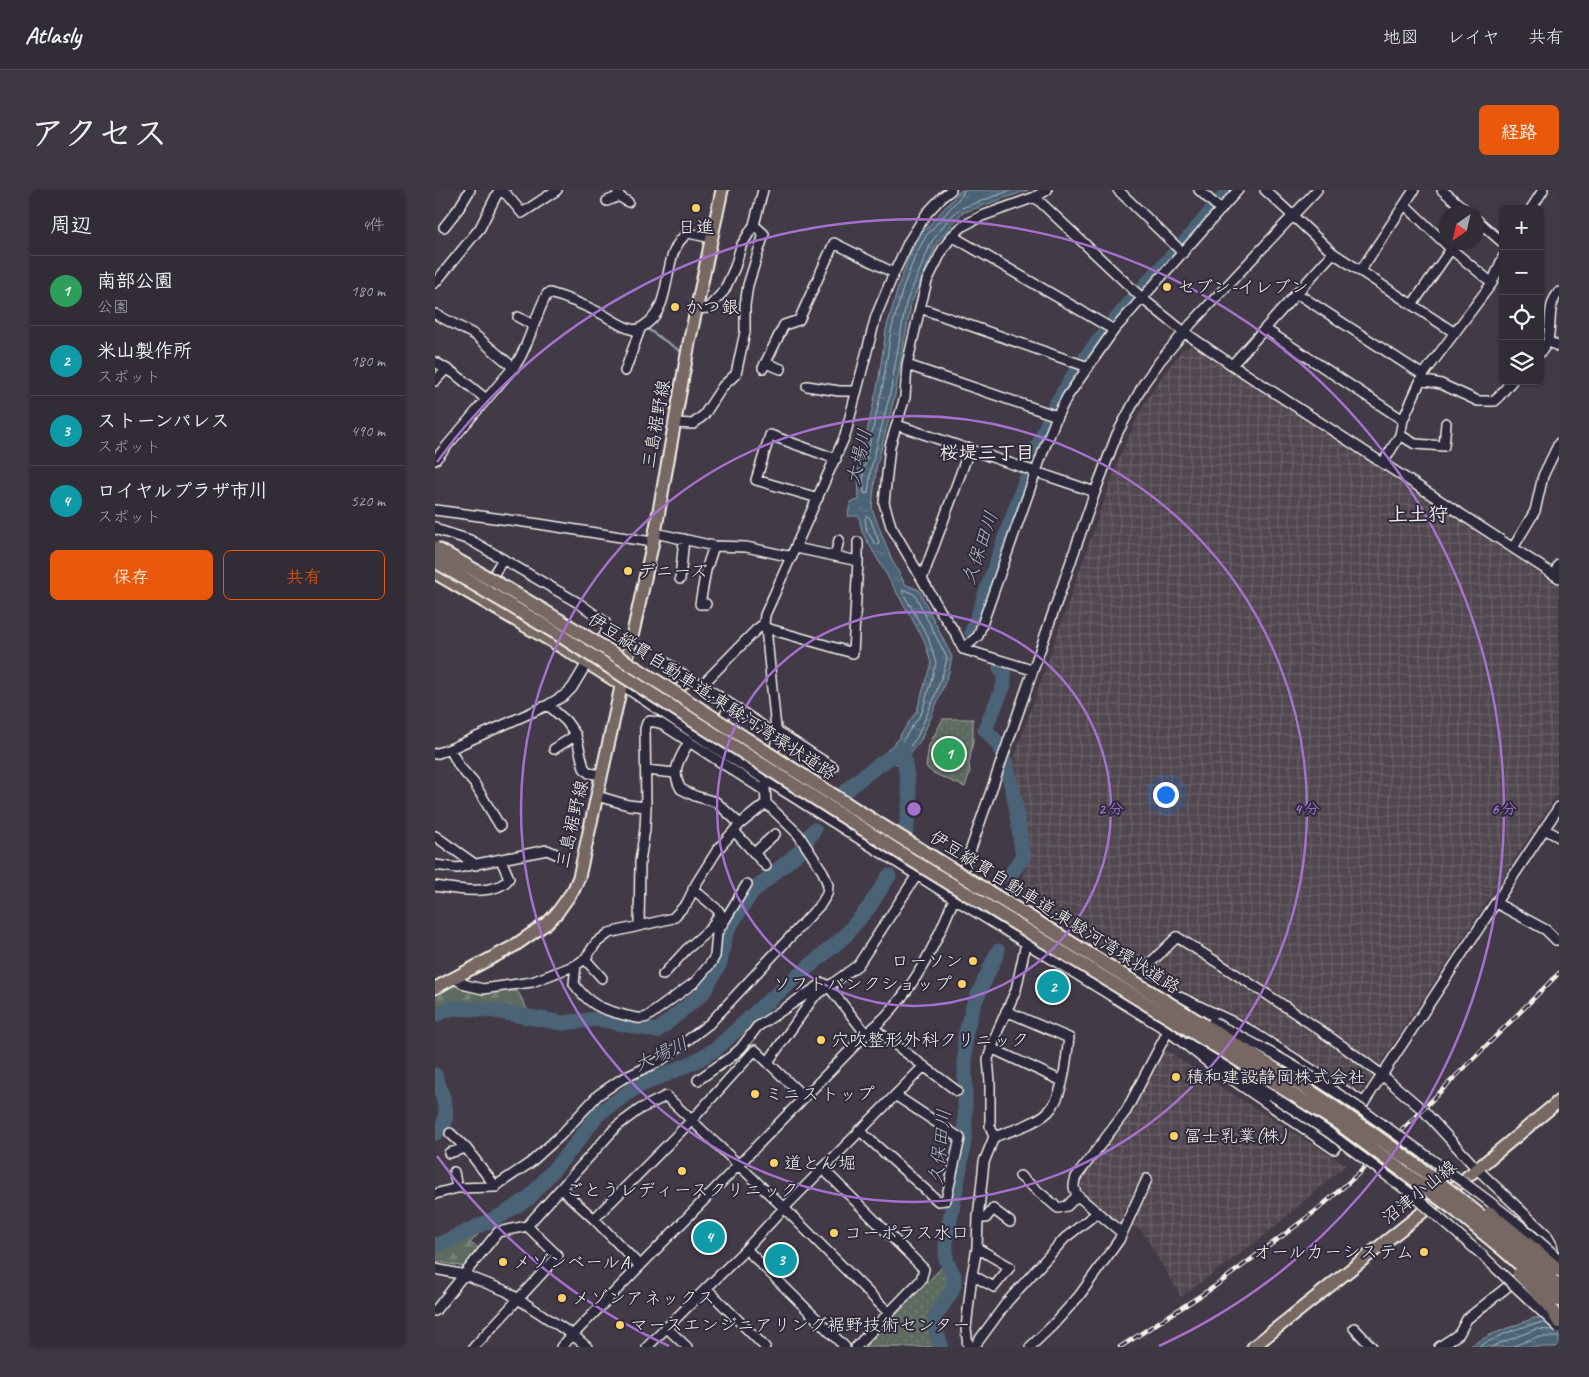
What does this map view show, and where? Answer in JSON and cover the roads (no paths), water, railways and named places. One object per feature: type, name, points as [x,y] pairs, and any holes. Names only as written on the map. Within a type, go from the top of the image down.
[{"type":"highway","name":"伊豆縦貫自動車道;東駿河湾環状道路","points":[[435,546],[594,640],[859,811],[1304,1087],[1364,1127],[1438,1182],[1496,1228],[1559,1287]]},
{"type":"highway","name":"伊豆縦貫自動車道;東駿河湾環状道路","points":[[435,561],[470,580],[553,631],[902,854],[1227,1053],[1338,1124],[1417,1181],[1505,1250],[1559,1300]]},
{"type":"highway","points":[[1304,1087],[1365,1124],[1449,1182],[1504,1224],[1558,1273]]},
{"type":"highway","points":[[1417,1181],[1508,1262],[1549,1305],[1559,1322]]},
{"type":"main road","name":"三島裾野線","points":[[435,988],[514,946],[547,923],[557,913],[574,889],[579,877],[653,537],[696,309],[722,190]]},
{"type":"main road","points":[[435,546],[492,577],[626,665]]},
{"type":"main road","points":[[435,573],[622,685]]},
{"type":"main road","name":"沼津小山線","points":[[1253,1347],[1477,1169],[1559,1101]]},
{"type":"street","points":[[444,227],[470,190]]},
{"type":"street","points":[[435,283],[480,228],[499,190],[507,195],[522,213],[557,190]]},
{"type":"street","points":[[696,309],[708,308],[724,290],[735,268],[741,246],[754,225],[763,190]]},
{"type":"street","points":[[435,1194],[457,1188],[495,1187],[530,1163],[598,1095],[620,1080],[660,1061],[709,1024],[821,904],[827,894],[828,885],[823,872],[812,854],[798,834],[766,803],[765,791],[773,760],[777,731],[765,614],[845,436],[876,316],[894,273],[909,241],[927,213],[951,190]]},
{"type":"street","points":[[1032,670],[963,649],[956,634],[891,526],[884,503],[890,446],[905,397],[907,365],[920,308],[930,275],[943,249],[951,236],[963,226],[982,216],[1035,197],[1047,190]]},
{"type":"street","points":[[1118,190],[1183,253]]},
{"type":"street","points":[[1199,190],[1221,210]]},
{"type":"street","points":[[963,649],[978,636],[1057,416],[1067,396],[1114,330],[1237,190]]},
{"type":"street","points":[[1265,190],[1333,253],[1455,333]]},
{"type":"street","points":[[561,1347],[870,1031],[894,1006],[912,983],[940,934],[1095,492],[1117,434],[1127,414],[1144,383],[1184,332],[1317,190]]},
{"type":"street","points":[[1361,270],[1414,190]]},
{"type":"street","points":[[1442,190],[1460,205]]},
{"type":"street","points":[[1534,205],[1543,190]]},
{"type":"street","points":[[607,201],[622,196]]},
{"type":"street","points":[[1035,197],[1143,299],[1184,332],[1556,576],[1559,564]]},
{"type":"street","points":[[1405,205],[1439,238]]},
{"type":"street","points":[[675,423],[693,424],[704,415],[723,386],[736,374],[745,332],[745,305],[748,285],[764,234],[754,225]]},
{"type":"street","points":[[1484,226],[1499,239]]},
{"type":"street","points":[[435,460],[514,368],[522,356],[547,294],[550,293],[585,305],[631,329],[640,328],[651,321],[659,309],[665,294],[673,257],[682,238],[688,233],[712,238]]},
{"type":"street","points":[[951,236],[1114,330]]},
{"type":"street","points":[[781,369],[764,366],[784,325],[799,320],[835,243],[894,273]]},
{"type":"street","points":[[1412,305],[1450,250]]},
{"type":"street","points":[[1452,250],[1492,283]]},
{"type":"street","points":[[1232,365],[1333,253]]},
{"type":"street","points":[[1383,463],[1400,435],[1403,420],[1422,378],[1492,283],[1499,266]]},
{"type":"street","points":[[1544,347],[1548,341],[1551,307],[1554,297],[1559,292]]},
{"type":"street","points":[[1298,294],[1422,378],[1441,384],[1479,401],[1495,401],[1509,385]]},
{"type":"street","points":[[920,308],[1088,367]]},
{"type":"street","points":[[435,314],[475,334],[514,368]]},
{"type":"street","points":[[517,317],[533,325]]},
{"type":"street","points":[[625,371],[640,328]]},
{"type":"street","points":[[1265,329],[1403,420]]},
{"type":"street","points":[[1548,341],[1559,347]]},
{"type":"street","points":[[435,362],[455,374],[486,399]]},
{"type":"street","points":[[907,365],[1057,416]]},
{"type":"street","points":[[435,381],[445,369]]},
{"type":"street","points":[[807,386],[839,391],[857,391]]},
{"type":"street","points":[[1400,435],[1415,444],[1444,446],[1446,423]]},
{"type":"street","points":[[897,425],[1095,492]]},
{"type":"street","points":[[818,498],[756,480],[770,435],[836,459]]},
{"type":"street","points":[[1513,548],[1535,511],[1543,476],[1559,443]]},
{"type":"street","points":[[922,578],[969,448]]},
{"type":"street","points":[[435,510],[539,524],[684,539],[714,546],[746,547],[835,556],[858,561]]},
{"type":"street","points":[[435,527],[438,530],[470,540],[580,604],[605,622],[607,630],[598,647]]},
{"type":"street","points":[[680,579],[684,539]]},
{"type":"street","points":[[835,556],[839,540]]},
{"type":"street","points":[[701,685],[757,629],[765,626],[853,653],[858,542]]},
{"type":"street","points":[[706,604],[700,604],[706,570],[714,546]]},
{"type":"street","points":[[492,577],[503,559]]},
{"type":"street","points":[[665,662],[763,726]]},
{"type":"street","points":[[435,754],[451,749],[548,706],[572,688],[587,663]]},
{"type":"street","points":[[626,665],[815,789],[1073,950],[1256,1044],[1313,1078],[1385,1126],[1501,1211],[1539,1240],[1559,1259]]},
{"type":"street","points":[[671,696],[683,684],[691,680]]},
{"type":"street","points":[[622,685],[735,760],[1168,1032],[1198,1048],[1328,1132],[1414,1196],[1475,1249],[1559,1328]]},
{"type":"street","points":[[548,706],[567,721],[576,735],[584,768],[589,773],[601,775]]},
{"type":"street","points":[[717,726],[731,706]]},
{"type":"street","points":[[639,926],[640,862],[646,807],[645,729],[647,723],[654,721],[660,723],[765,791]]},
{"type":"street","points":[[777,731],[833,767]]},
{"type":"street","points":[[554,749],[576,735]]},
{"type":"street","points":[[689,742],[675,773],[681,789],[695,796],[717,802],[740,824]]},
{"type":"street","points":[[451,749],[459,766],[474,783],[500,826]]},
{"type":"street","points":[[729,769],[735,760]]},
{"type":"street","points":[[646,770],[675,773]]},
{"type":"street","points":[[597,796],[629,805],[646,807]]},
{"type":"street","points":[[454,978],[466,985],[483,989],[531,982],[576,965],[585,959],[602,937],[609,933],[673,918],[687,903],[693,889],[718,849],[740,824],[766,803]]},
{"type":"street","points":[[1168,1032],[1214,1068],[1334,1149],[1363,1102],[1559,807]]},
{"type":"street","points":[[1544,830],[1559,837]]},
{"type":"street","points":[[734,831],[766,866]]},
{"type":"street","points":[[754,853],[775,834]]},
{"type":"street","points":[[435,836],[476,865]]},
{"type":"street","points":[[435,865],[457,868],[547,850],[556,854]]},
{"type":"street","points":[[435,886],[475,891],[505,883],[509,878],[501,860]]},
{"type":"street","points":[[768,1062],[814,997],[858,965],[917,875]]},
{"type":"street","points":[[576,965],[574,984],[593,1003],[603,1010],[642,1019],[647,1017],[695,982],[711,963],[715,956],[717,934],[747,884]]},
{"type":"street","points":[[663,975],[686,950],[711,928],[720,913],[693,889]]},
{"type":"street","points":[[1495,903],[1557,935]]},
{"type":"street","points":[[1137,976],[1177,936],[1285,1005],[1382,1075],[1423,1110],[1477,1169],[1546,1234],[1551,1245],[1558,1273]]},
{"type":"street","points":[[968,1347],[966,1328],[977,1248],[984,1162],[994,1137],[990,1126],[990,1082],[987,1059],[1016,990],[1026,943]]},
{"type":"street","points":[[585,959],[602,978]]},
{"type":"street","points":[[1106,968],[1137,976],[1248,1028],[1363,1102]]},
{"type":"street","points":[[698,1080],[731,1057],[741,1048],[757,1027],[823,983],[870,1031],[957,1090]]},
{"type":"street","points":[[994,1137],[1033,1121],[1047,1113],[1055,1103],[1062,1081],[1069,1038],[1006,1011]]},
{"type":"street","points":[[1122,1233],[1077,1196],[1073,1184],[1076,1176],[1126,1111],[1168,1032]]},
{"type":"street","points":[[991,1048],[1062,1081]]},
{"type":"street","points":[[594,1219],[691,1121],[755,1050],[804,1097]]},
{"type":"street","points":[[647,1347],[924,1066]]},
{"type":"street","points":[[859,1130],[937,1201],[946,1200],[960,1138],[895,1094]]},
{"type":"street","points":[[435,1311],[498,1232],[527,1226],[617,1126],[640,1109],[666,1096],[784,1208],[889,1313]]},
{"type":"street","points":[[450,1133],[466,1148],[495,1187]]},
{"type":"street","points":[[449,1153],[466,1148]]},
{"type":"street","points":[[822,1168],[924,1269],[921,1280],[856,1347]]},
{"type":"street","points":[[453,1172],[457,1188]]},
{"type":"street","points":[[1020,1176],[1058,1208],[1067,1206],[1077,1196]]},
{"type":"street","points":[[1030,1347],[1079,1296],[1119,1240],[1147,1179]]},
{"type":"street","points":[[561,1189],[594,1219],[640,1266]]},
{"type":"street","points":[[978,1218],[986,1218],[993,1209],[1010,1222]]},
{"type":"street","points":[[974,1347],[1007,1302],[1058,1245],[1097,1212]]},
{"type":"street","points":[[474,1347],[559,1256],[527,1226]]},
{"type":"street","points":[[972,1275],[994,1287],[1010,1268],[977,1248]]},
{"type":"street","points":[[745,1249],[845,1347]]},
{"type":"street","points":[[1439,1347],[1459,1334],[1467,1319],[1552,1251]]},
{"type":"street","points":[[435,1269],[465,1275],[506,1291],[573,1335],[587,1347]]},
{"type":"street","points":[[706,1288],[765,1347]]},
{"type":"street","points":[[666,1327],[687,1347]]},
{"type":"street","points":[[1354,1328],[1372,1347]]},
{"type":"water","points":[[962,190],[1028,190],[962,213],[937,243],[911,304],[895,395],[876,469],[872,509],[891,558],[905,584],[919,590],[952,657],[949,672],[937,703],[921,740],[911,752],[907,769],[881,756],[895,743],[917,710],[931,663],[924,640],[862,532],[859,516],[848,516],[850,502],[859,500],[858,472],[878,383],[886,330],[899,284],[911,252],[922,233]]},
{"type":"water","points":[[1534,1318],[1559,1318],[1559,1347],[1468,1347],[1490,1335]]},
{"type":"waterway","name":"久保田川","points":[[1220,201],[1230,190]]},
{"type":"waterway","name":"久保田川","points":[[1181,247],[1211,212]]},
{"type":"waterway","name":"久保田川","points":[[1144,287],[1176,252]]},
{"type":"waterway","name":"久保田川","points":[[1112,324],[1134,298]]},
{"type":"waterway","points":[[649,330],[680,351]]},
{"type":"waterway","name":"久保田川","points":[[1086,357],[1105,333]]},
{"type":"waterway","name":"久保田川","points":[[1054,408],[1077,370]]},
{"type":"waterway","name":"久保田川","points":[[1031,463],[1048,422]]},
{"type":"waterway","name":"久保田川","points":[[972,632],[1026,479]]},
{"type":"waterway","name":"久保田川","points":[[1000,667],[1004,674],[1004,685],[985,729],[1000,746],[1015,800],[1023,857],[1010,875]]},
{"type":"waterway","name":"大場川","points":[[839,798],[862,778],[903,749]]},
{"type":"waterway","name":"大場川","points":[[903,750],[910,799],[905,838]]},
{"type":"waterway","name":"大場川","points":[[435,1015],[454,1008],[489,1010],[563,1023],[598,1019],[657,1031],[703,993],[720,963],[725,937],[730,926],[752,892],[800,851],[814,830]]},
{"type":"waterway","name":"大場川","points":[[435,1245],[502,1215],[529,1198],[574,1146],[598,1114],[635,1088],[692,1063],[716,1049],[760,1008],[845,936],[869,907],[889,876]]},
{"type":"waterway","name":"久保田川","points":[[940,1347],[935,1328],[935,1316],[951,1293],[954,1285],[954,1276],[946,1260],[946,1240],[965,1134],[965,1036],[973,1006],[998,951]]},
{"type":"waterway","name":"大場川","points":[[435,1075],[443,1097],[446,1114],[445,1122],[435,1133]]},
{"type":"railway","points":[[1120,1347],[1214,1287],[1317,1210],[1358,1174],[1559,973]]},
{"type":"place","name":"日進","points":[[696,208]]},
{"type":"place","name":"セブン-イレブン","points":[[1167,287]]},
{"type":"place","name":"かつ銀","points":[[675,307]]},
{"type":"place","name":"デニーズ","points":[[628,571]]},
{"type":"place","name":"南部公園","points":[[949,754]]},
{"type":"place","name":"ローソン","points":[[973,961]]},
{"type":"place","name":"ソフトバンクショップ","points":[[962,984]]},
{"type":"place","name":"米山製作所","points":[[1053,987]]},
{"type":"place","name":"穴吹整形外科クリニック","points":[[821,1040]]},
{"type":"place","name":"積和建設静岡株式会社","points":[[1176,1077]]},
{"type":"place","name":"ミニストップ","points":[[755,1094]]},
{"type":"place","name":"冨士乳業(株)","points":[[1174,1136]]},
{"type":"place","name":"道とん堀","points":[[774,1163]]},
{"type":"place","name":"ごとうレディースクリニック","points":[[682,1171]]},
{"type":"place","name":"コーポラス水口","points":[[834,1233]]},
{"type":"place","name":"ロイヤルプラザ市川","points":[[709,1237]]},
{"type":"place","name":"オールカーシステム","points":[[1424,1252]]},
{"type":"place","name":"ストーンパレス","points":[[781,1260]]},
{"type":"place","name":"メゾンベールA","points":[[503,1262]]},
{"type":"place","name":"メゾンアネックス","points":[[562,1298]]},
{"type":"place","name":"マースエンジニアリング裾野技術センター","points":[[620,1325]]},
{"type":"district","name":"桜堤三丁目","points":[[987,453]]},
{"type":"district","name":"上土狩","points":[[1418,514]]}]
